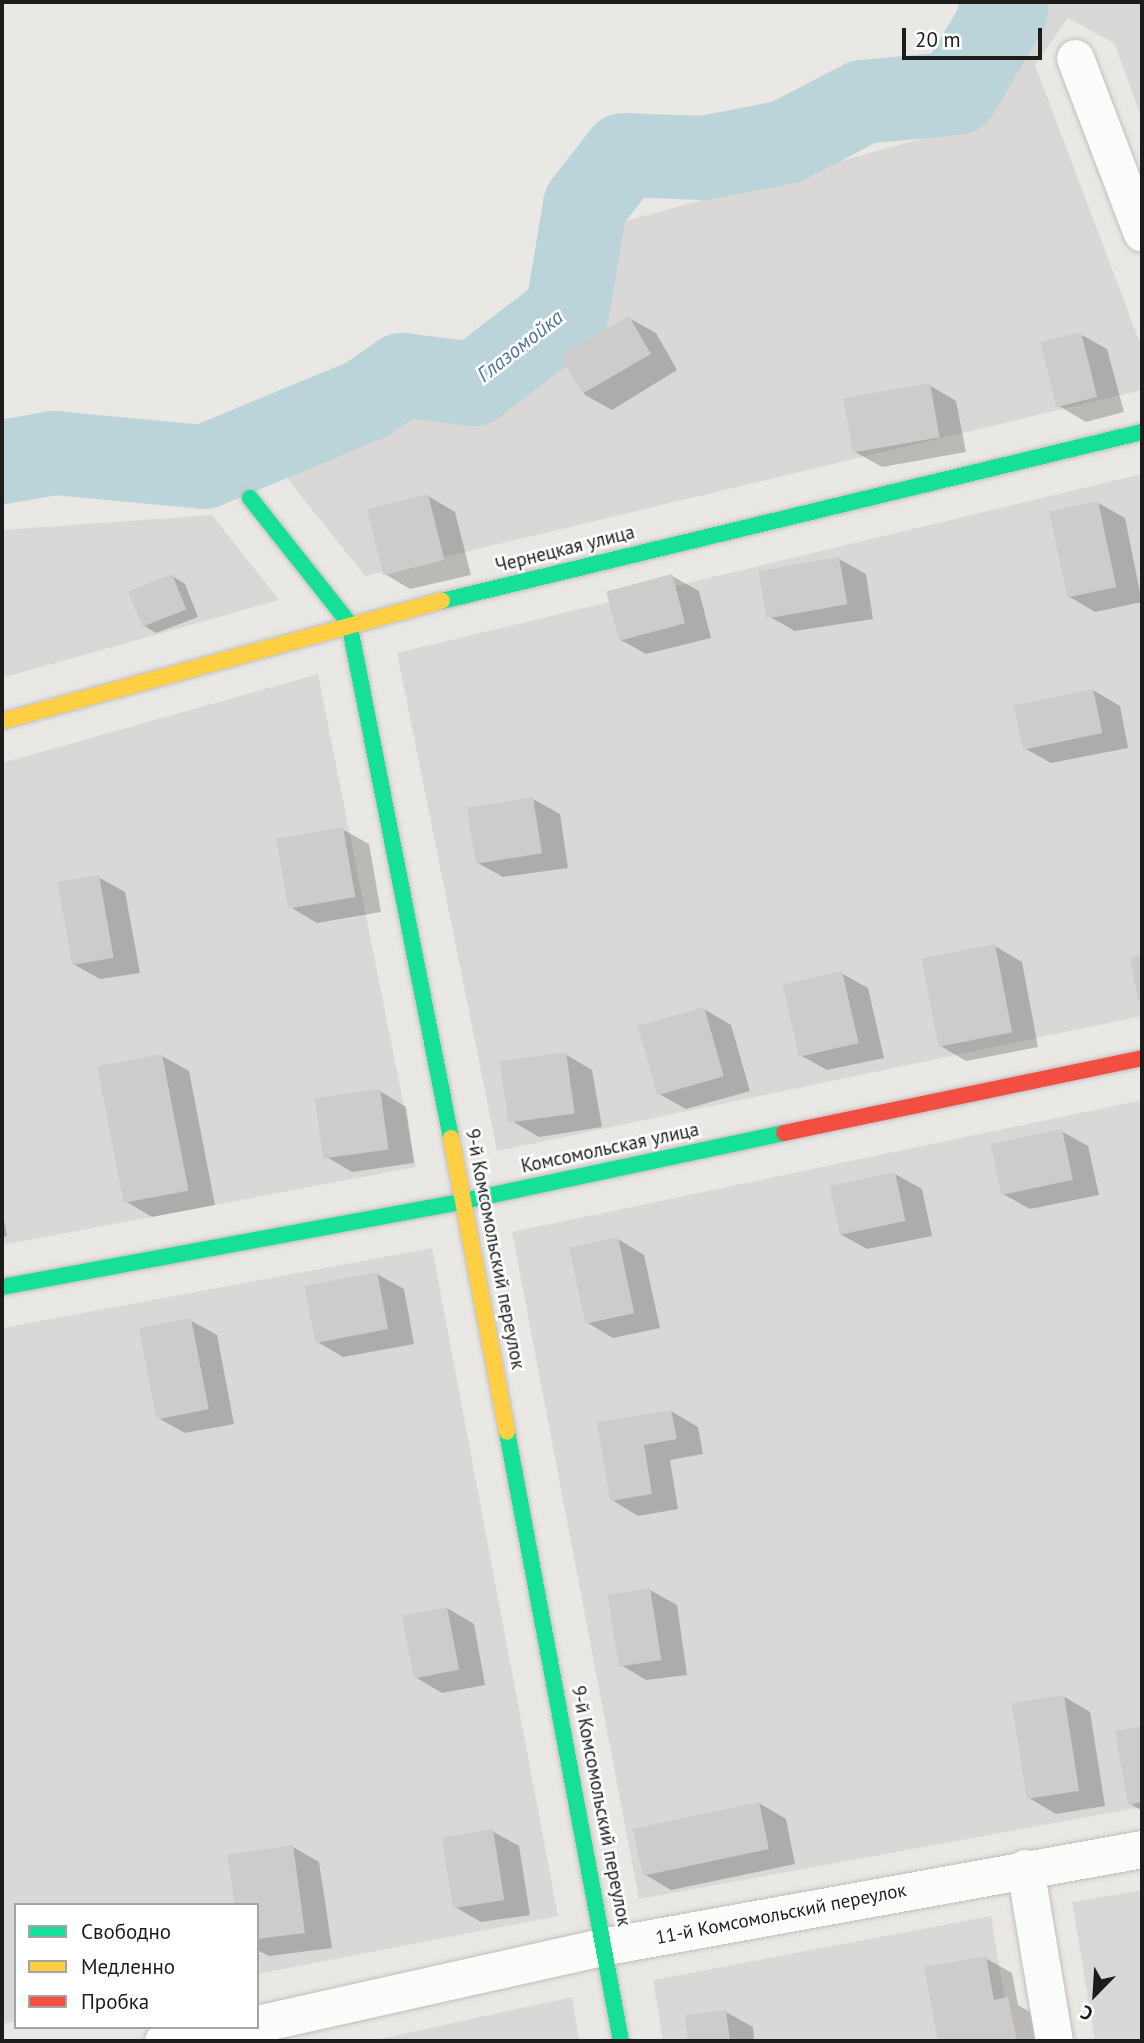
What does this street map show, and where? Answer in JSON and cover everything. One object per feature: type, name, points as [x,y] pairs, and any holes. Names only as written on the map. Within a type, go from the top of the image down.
[{"type":"street","points":[[1075,58],[1142,233]]},
{"type":"street","name":"Чернецкая улица","points":[[2,721],[349,623],[1142,432]]},
{"type":"street","name":"9-й Комсомольский переулок","points":[[250,498],[349,623],[464,1200],[607,1947],[621,2041]]},
{"type":"street","name":"Комсомольская улица","points":[[2,1287],[464,1200],[1142,1058]]},
{"type":"street","name":"11-й Комсомольский переулок","points":[[259,2025],[607,1947],[1025,1868],[1142,1849]]},
{"type":"street","points":[[1025,1868],[1054,2041]]},
{"type":"street","points":[[163,2041],[237,2029]]},
{"type":"shaded area","points":[[1021,2],[1142,2],[1142,118],[1114,43],[1068,18],[1035,65],[1142,348],[1142,390],[365,576],[286,477],[394,430],[601,228],[988,120],[1034,20]]},
{"type":"shaded area","points":[[1142,474],[1142,1016],[497,1151],[397,653]]},
{"type":"shaded area","points":[[212,515],[279,600],[2,678],[2,530]]},
{"type":"shaded area","points":[[318,674],[416,1167],[2,1245],[2,763]]},
{"type":"shaded area","points":[[1142,1100],[1142,1807],[639,1899],[512,1232]]},
{"type":"shaded area","points":[[432,1248],[558,1916],[259,1974],[259,1903],[14,1903],[14,2021],[2,2024],[2,1328]]},
{"type":"shaded area","points":[[1142,1890],[1142,2041],[1095,2041],[1072,1902]]},
{"type":"shaded area","points":[[991,1916],[1012,2041],[663,2041],[653,1980]]},
{"type":"shaded area","points":[[572,1997],[579,2041],[371,2041]]},
{"type":"building","points":[[629,316],[651,354],[583,394],[561,356]]},
{"type":"building","points":[[1081,332],[1097,397],[1056,407],[1040,342]]},
{"type":"building","points":[[930,383],[940,437],[853,452],[843,398]]},
{"type":"building","points":[[428,494],[444,560],[383,575],[367,509]]},
{"type":"building","points":[[1098,501],[1116,587],[1067,597],[1049,511]]},
{"type":"building","points":[[839,557],[847,604],[767,619],[758,571]]},
{"type":"building","points":[[172,574],[186,609],[143,627],[128,592]]},
{"type":"building","points":[[672,574],[685,623],[620,641],[606,592]]},
{"type":"building","points":[[1093,689],[1102,733],[1023,750],[1014,706]]},
{"type":"building","points":[[533,797],[542,853],[476,864],[467,807]]},
{"type":"building","points":[[343,827],[355,897],[288,909],[276,839]]},
{"type":"building","points":[[99,875],[114,958],[72,965],[58,882]]},
{"type":"building","points":[[995,944],[1012,1032],[939,1047],[921,958]]},
{"type":"building","points":[[1142,955],[1142,1000],[1138,1001],[1130,957]]},
{"type":"building","points":[[842,971],[859,1043],[799,1057],[783,985]]},
{"type":"building","points":[[704,1007],[724,1076],[658,1095],[638,1026]]},
{"type":"building","points":[[566,1052],[575,1113],[508,1123],[500,1061]]},
{"type":"building","points":[[162,1054],[189,1190],[124,1203],[97,1067]]},
{"type":"building","points":[[380,1089],[388,1149],[323,1159],[315,1098]]},
{"type":"building","points":[[1062,1129],[1073,1180],[1001,1195],[991,1144]]},
{"type":"building","points":[[895,1172],[905,1221],[840,1235],[829,1186]]},
{"type":"building","points":[[618,1237],[634,1313],[585,1324],[569,1247]]},
{"type":"building","points":[[377,1272],[388,1329],[315,1343],[304,1286]]},
{"type":"building","points":[[191,1318],[209,1409],[157,1419],[139,1328]]},
{"type":"building","points":[[671,1410],[677,1439],[644,1445],[652,1494],[610,1501],[597,1422]]},
{"type":"building","points":[[650,1588],[661,1660],[619,1667],[608,1595]]},
{"type":"building","points":[[447,1607],[459,1670],[414,1679],[402,1616]]},
{"type":"building","points":[[1064,1695],[1079,1791],[1027,1799],[1012,1703]]},
{"type":"building","points":[[1142,1726],[1142,1802],[1128,1805],[1115,1731]]},
{"type":"building","points":[[759,1802],[769,1849],[643,1876],[633,1829]]},
{"type":"building","points":[[493,1829],[504,1900],[453,1908],[442,1837]]},
{"type":"building","points":[[293,1845],[305,1933],[259,1939],[259,1903],[235,1903],[227,1855]]},
{"type":"building","points":[[986,1956],[994,2000],[1008,1997],[1017,2041],[938,2041],[924,1967]]},
{"type":"building","points":[[726,2010],[730,2041],[688,2041],[685,2015]]},
{"type":"waterway","name":"Глазомойка","points":[[2,462],[54,453],[204,467],[366,400],[402,375],[474,384],[567,313],[585,205],[624,155],[703,158],[786,142],[863,102],[957,93],[1006,10],[1000,2]]},
{"type":"traffic: fast","points":[[442,601],[1142,432]]},
{"type":"traffic: fast","points":[[250,498],[349,623],[451,1138]]},
{"type":"traffic: fast","points":[[2,1287],[464,1201],[784,1133]]},
{"type":"traffic: fast","points":[[507,1432],[621,2041]]},
{"type":"traffic: slow","points":[[2,721],[442,601]]},
{"type":"traffic: slow","points":[[451,1138],[507,1432]]},
{"type":"traffic: jam","points":[[784,1133],[1142,1058]]}]
